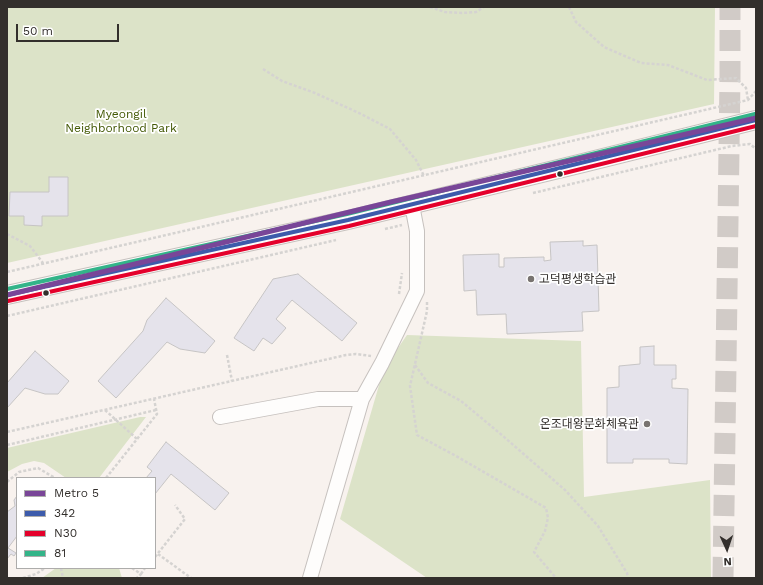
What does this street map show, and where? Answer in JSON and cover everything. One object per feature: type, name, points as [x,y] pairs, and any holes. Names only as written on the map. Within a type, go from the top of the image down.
[{"type":"main road","points":[[7,295],[332,224],[756,120]]},
{"type":"street","points":[[310,578],[362,399],[382,363],[417,291],[417,231],[412,205]]},
{"type":"street","points":[[220,417],[318,399],[362,399]]},
{"type":"path","points":[[430,7],[445,12],[462,13],[476,12],[484,7]]},
{"type":"path","points":[[569,7],[576,22],[604,47],[641,63],[668,65],[707,80],[736,78],[746,88],[748,100]]},
{"type":"path","points":[[263,69],[282,81],[321,96],[390,129],[416,160],[424,176]]},
{"type":"path","points":[[7,272],[748,100],[756,91]]},
{"type":"path","points":[[526,194],[732,146],[750,144],[756,149]]},
{"type":"path","points":[[381,230],[402,225]]},
{"type":"path","points":[[7,234],[30,246],[43,263]]},
{"type":"path","points":[[7,316],[343,239]]},
{"type":"path","points":[[427,311],[410,386],[417,435],[546,508],[548,518],[545,531],[534,552],[556,578]]},
{"type":"path","points":[[7,432],[346,355],[356,354],[373,357]]},
{"type":"path","points":[[227,355],[232,381]]},
{"type":"path","points":[[414,365],[428,383],[461,401],[565,490],[598,526],[627,573],[628,578]]},
{"type":"path","points":[[107,477],[157,414],[154,399]]},
{"type":"path","points":[[104,410],[137,439]]},
{"type":"path","points":[[7,445],[156,410]]},
{"type":"path","points":[[7,482],[20,472],[38,468],[53,477]]},
{"type":"path","points":[[174,505],[185,519],[158,554],[191,578]]},
{"type":"path","points":[[23,578],[36,574],[44,569]]},
{"type":"path","points":[[133,569],[140,574]]},
{"type":"path","points":[[137,578],[144,569]]},
{"type":"path","points":[[36,574],[37,578]]},
{"type":"green space","name":"Myeongil Neighborhood Park","points":[[7,7],[715,7],[714,104],[7,263]]},
{"type":"green space","points":[[407,335],[581,341],[584,497],[710,480],[711,578],[427,578],[340,519],[384,368]]},
{"type":"green space","points":[[140,417],[146,417],[100,477],[65,477],[44,463],[34,461],[22,464],[7,472],[7,448]]},
{"type":"green space","points":[[55,569],[119,569],[122,578],[42,578]]},
{"type":"building","points":[[49,177],[68,177],[68,216],[42,216],[42,226],[24,225],[24,216],[9,216],[10,192],[49,192]]},
{"type":"building","name":"고덕평생학습관","points":[[583,241],[583,246],[597,245],[599,311],[582,312],[583,331],[507,334],[506,314],[477,315],[476,290],[464,291],[463,255],[499,254],[499,267],[504,267],[504,258],[544,257],[544,261],[551,260],[550,242]]},
{"type":"building","points":[[298,274],[357,323],[342,341],[292,300],[276,319],[286,328],[272,344],[263,338],[254,351],[234,338],[273,279]]},
{"type":"building","points":[[166,298],[215,341],[205,353],[180,349],[167,342],[116,398],[98,381],[143,331],[147,320]]},
{"type":"building","name":"온조대왕문화체육관","points":[[654,346],[654,365],[676,365],[676,379],[672,379],[672,388],[688,389],[687,464],[669,463],[669,459],[633,459],[633,463],[607,463],[607,388],[619,387],[619,366],[640,364],[640,347]]},
{"type":"building","points":[[35,351],[69,381],[58,394],[45,394],[25,388],[7,408],[7,383]]},
{"type":"building","points":[[166,442],[229,493],[215,510],[171,474],[156,493],[156,477],[147,477],[152,471],[147,467]]},
{"type":"building","points":[[16,497],[16,537],[8,548],[16,553],[14,556],[11,554],[7,559],[7,512],[15,506],[14,500]]},
{"type":"tunnel","points":[[723,578],[730,7]]},
{"type":"metro line","name":"5","points":[[7,295],[391,202],[756,118]]},
{"type":"transit line","name":"81","points":[[7,289],[347,214],[755,114]]},
{"type":"transit line","name":"342","points":[[7,295],[348,220],[756,120]]},
{"type":"transit line","name":"N30","points":[[8,301],[349,226],[756,126]]},
{"type":"place","name":"고덕평생학습관","points":[[531,279]]},
{"type":"place","name":"온조대왕문화체육관","points":[[647,424]]}]
